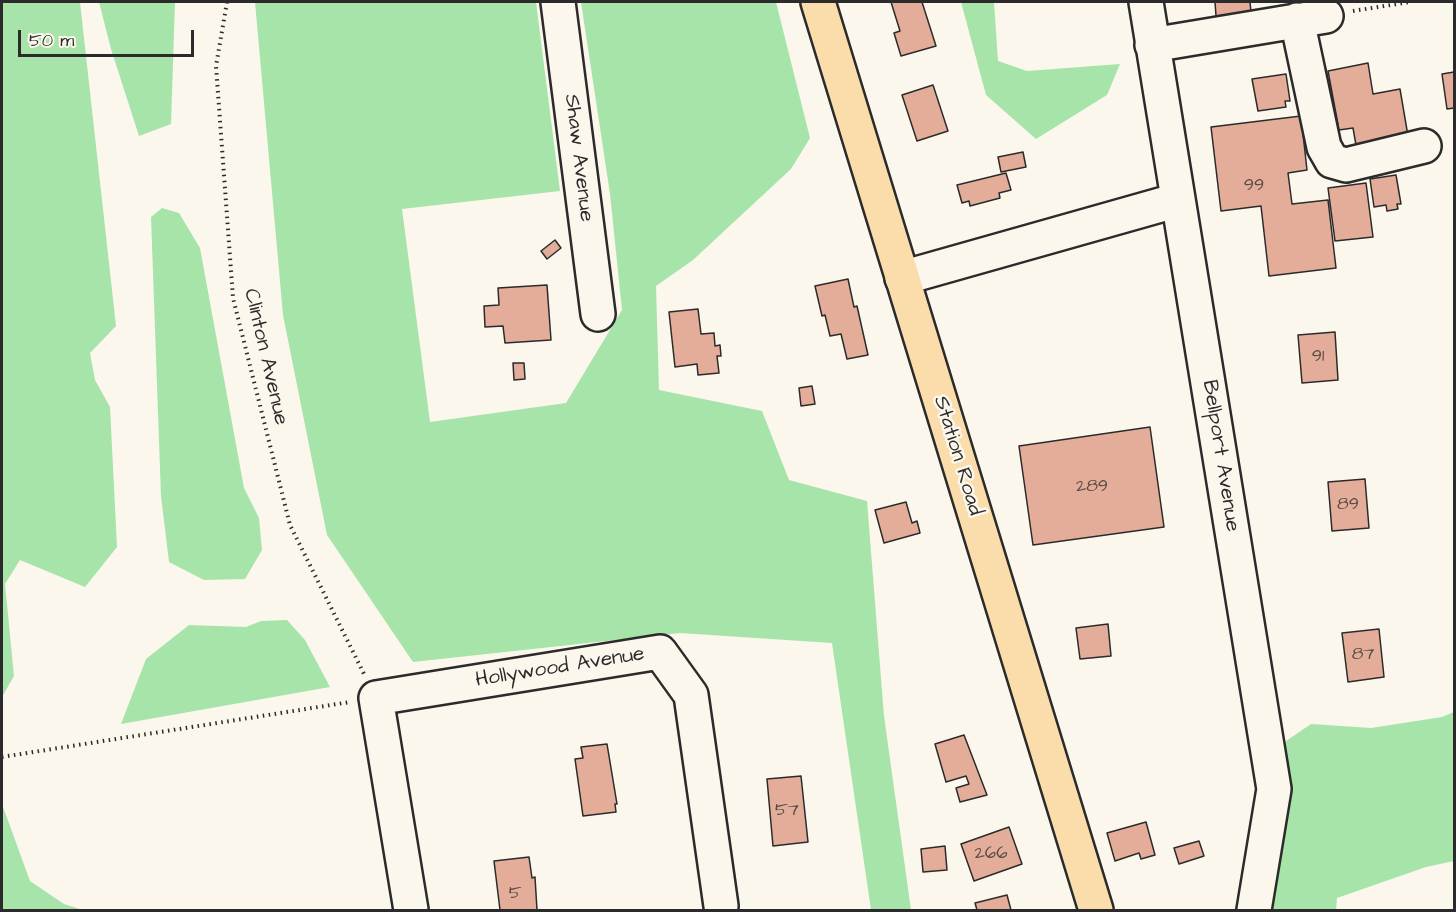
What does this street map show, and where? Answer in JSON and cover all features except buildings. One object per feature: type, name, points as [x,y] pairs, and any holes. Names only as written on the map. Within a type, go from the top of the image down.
[{"type":"main road","name":"Station Road","points":[[818,2],[1096,910]]},
{"type":"street","name":"Shaw Avenue","points":[[558,2],[598,314]]},
{"type":"street","name":"Bellport Avenue","points":[[1146,2],[1274,789],[1254,910]]},
{"type":"street","points":[[1152,45],[1312,18],[1324,147],[1332,161],[1346,165],[1424,146]]},
{"type":"street","points":[[902,278],[1178,200]]},
{"type":"street","name":"Hollywood Avenue","points":[[376,698],[660,652],[691,696],[721,906]]},
{"type":"street","points":[[376,698],[411,910]]},
{"type":"path","name":"Clinton Avenue","points":[[227,2],[216,66],[233,298],[290,525],[376,698]]},
{"type":"path","points":[[1312,18],[1410,2]]},
{"type":"path","points":[[2,757],[376,698]]},
{"type":"green space","points":[[2,2],[80,2],[116,326],[90,353],[95,380],[110,407],[117,547],[85,587],[20,560],[5,584],[14,676],[2,697]]},
{"type":"green space","points":[[99,2],[175,2],[171,124],[139,136],[111,49]]},
{"type":"green space","points":[[255,2],[536,2],[560,191],[402,209],[430,422],[566,403],[622,310],[610,194],[581,2],[776,2],[810,138],[791,169],[693,260],[656,286],[659,390],[762,411],[789,480],[867,501],[884,716],[911,910],[871,910],[832,643],[680,633],[413,662],[327,535],[283,315]]},
{"type":"green space","points":[[961,2],[994,2],[998,61],[1027,71],[1120,64],[1107,95],[1036,139],[986,95]]},
{"type":"green space","points":[[162,208],[179,213],[200,248],[244,488],[259,518],[262,550],[245,579],[204,580],[169,562],[161,496],[151,217]]},
{"type":"green space","points":[[287,620],[305,640],[330,687],[121,724],[146,659],[189,625],[246,627],[261,621]]},
{"type":"green space","points":[[1454,712],[1454,861],[1426,867],[1337,898],[1336,910],[1266,910],[1286,741],[1311,724],[1371,728],[1442,717]]},
{"type":"green space","points":[[2,804],[30,881],[64,904],[83,910],[2,910]]}]
